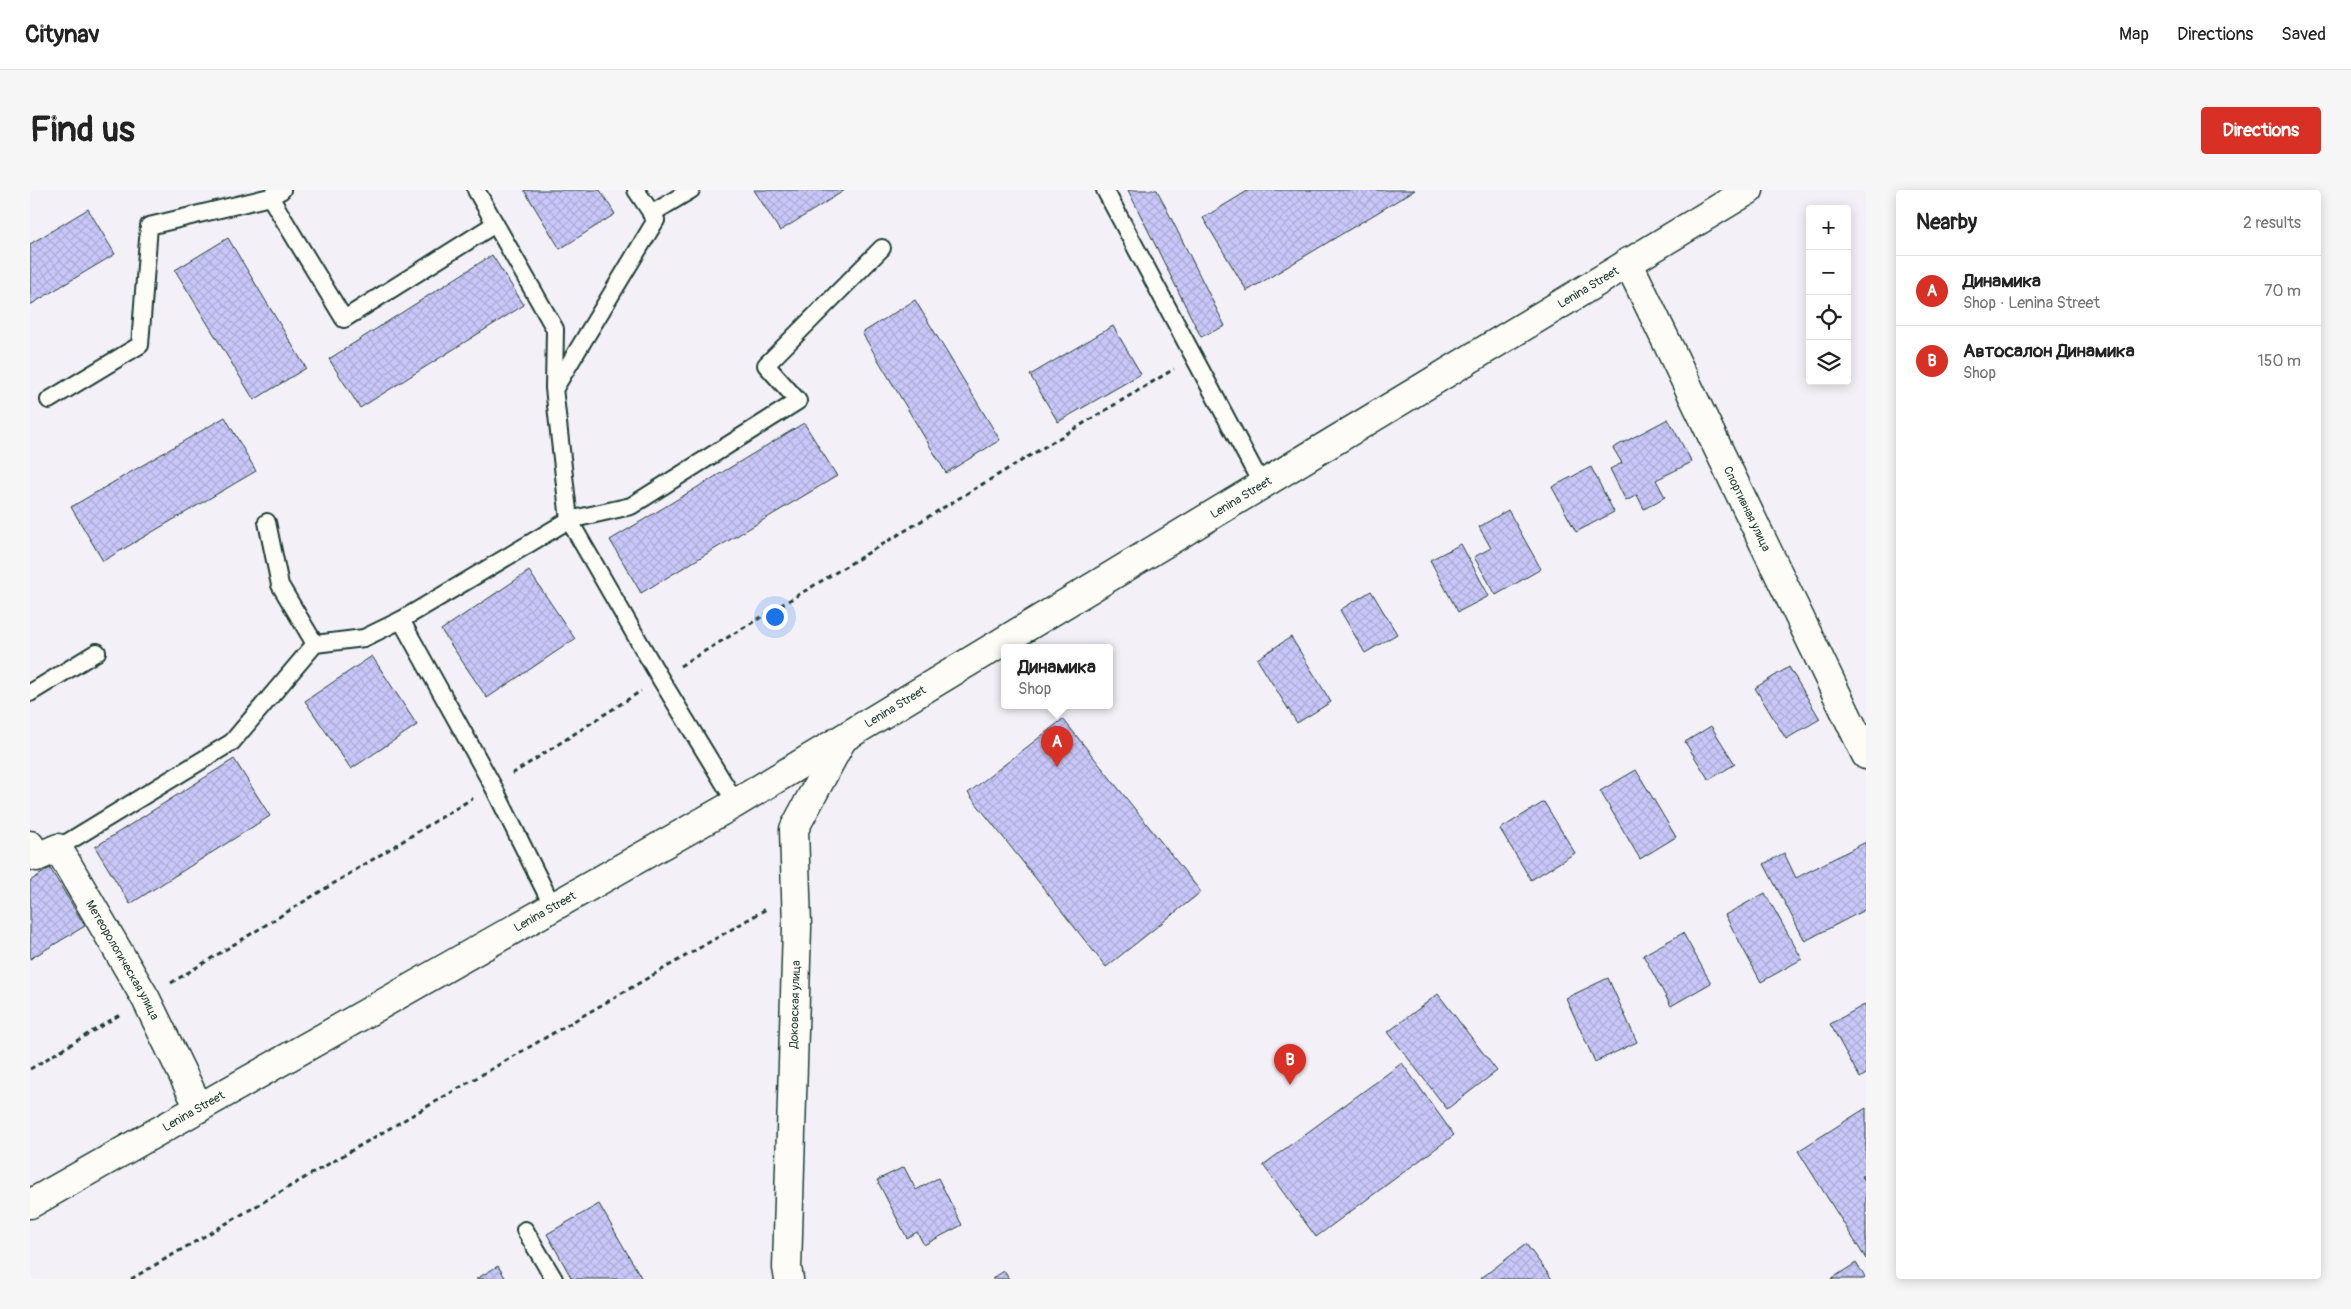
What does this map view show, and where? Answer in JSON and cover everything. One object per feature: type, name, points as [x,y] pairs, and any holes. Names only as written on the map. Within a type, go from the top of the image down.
[{"type":"main road","name":"Lenina Street","points":[[30,1204],[736,803],[1749,190]]},
{"type":"main road","name":"Спортивная улица","points":[[1628,262],[1866,755]]},
{"type":"main road","name":"Доковская улица","points":[[790,1279],[787,1268],[797,926],[794,829],[842,740]]},
{"type":"main road","name":"Метеорологическая улица","points":[[39,853],[146,999],[199,1108]]},
{"type":"lane","points":[[476,190],[555,329],[554,388],[569,520],[660,678],[736,803]]},
{"type":"lane","points":[[554,388],[656,220],[636,190]]},
{"type":"lane","points":[[651,214],[691,190]]},
{"type":"lane","points":[[1104,190],[1262,484]]},
{"type":"lane","points":[[49,400],[140,344],[149,226],[276,193],[344,319],[495,224]]},
{"type":"lane","points":[[39,853],[232,742],[315,644],[364,638],[400,620],[569,520],[631,506],[798,402],[766,365],[882,248]]},
{"type":"lane","points":[[267,522],[280,585],[315,644]]},
{"type":"lane","points":[[400,620],[493,786],[553,907]]},
{"type":"lane","points":[[30,693],[97,652]]},
{"type":"lane","points":[[525,1230],[554,1279]]},
{"type":"path","points":[[30,1069],[493,786],[660,678],[1194,357]]},
{"type":"path","points":[[131,1279],[796,892]]},
{"type":"building","points":[[524,190],[600,190],[615,214],[560,249]]},
{"type":"building","points":[[754,190],[845,190],[780,231]]},
{"type":"building","points":[[1128,190],[1157,190],[1225,326],[1201,337]]},
{"type":"building","points":[[1249,190],[1415,190],[1247,291],[1203,218]]},
{"type":"building","points":[[88,209],[115,254],[30,305],[30,244]]},
{"type":"building","points":[[228,238],[306,368],[254,400],[175,270]]},
{"type":"building","points":[[492,255],[524,305],[360,408],[329,359]]},
{"type":"building","points":[[915,300],[1000,440],[946,473],[862,333]]},
{"type":"building","points":[[1113,326],[1141,374],[1058,422],[1030,375]]},
{"type":"building","points":[[225,417],[256,471],[103,561],[71,507]]},
{"type":"building","points":[[1668,419],[1692,462],[1656,480],[1665,497],[1644,509],[1637,495],[1626,501],[1610,469],[1622,463],[1613,448]]},
{"type":"building","points":[[804,423],[837,476],[641,593],[610,540]]},
{"type":"building","points":[[1591,467],[1614,512],[1576,532],[1552,487]]},
{"type":"building","points":[[1508,510],[1541,569],[1496,595],[1474,557],[1491,548],[1479,527]]},
{"type":"building","points":[[1461,544],[1489,596],[1458,612],[1430,560]]},
{"type":"building","points":[[529,571],[575,639],[487,698],[441,630]]},
{"type":"building","points":[[1371,591],[1397,634],[1365,653],[1340,610]]},
{"type":"building","points":[[1291,637],[1331,702],[1297,723],[1257,659]]},
{"type":"building","points":[[372,656],[417,725],[351,769],[305,701]]},
{"type":"building","points":[[1789,667],[1820,719],[1786,739],[1755,688]]},
{"type":"building","points":[[1063,719],[1201,892],[1106,967],[968,793]]},
{"type":"building","points":[[1711,726],[1735,764],[1709,780],[1685,742]]},
{"type":"building","points":[[234,759],[270,816],[130,904],[95,847]]},
{"type":"building","points":[[1636,770],[1676,837],[1640,859],[1600,791]]},
{"type":"building","points":[[1544,802],[1575,853],[1531,880],[1500,829]]},
{"type":"building","points":[[1866,842],[1866,909],[1805,941],[1764,864],[1784,853],[1796,878]]},
{"type":"building","points":[[50,868],[85,926],[30,959],[30,881]]},
{"type":"building","points":[[1765,893],[1802,959],[1761,982],[1725,915]]},
{"type":"building","points":[[1683,933],[1711,983],[1671,1006],[1643,955]]},
{"type":"building","points":[[1608,978],[1637,1042],[1595,1062],[1566,998]]},
{"type":"building","points":[[1438,994],[1497,1071],[1447,1109],[1388,1032]]},
{"type":"building","points":[[1866,1004],[1866,1074],[1860,1078],[1830,1024]]},
{"type":"building","points":[[1402,1063],[1454,1135],[1316,1237],[1263,1165]]},
{"type":"building","points":[[1866,1108],[1866,1174],[1862,1176],[1866,1183],[1866,1259],[1798,1151]]},
{"type":"building","points":[[904,1167],[916,1190],[938,1178],[962,1225],[924,1245],[917,1232],[907,1238],[877,1180]]},
{"type":"building","points":[[599,1204],[642,1279],[572,1279],[547,1234]]},
{"type":"building","points":[[1526,1244],[1552,1279],[1480,1279]]},
{"type":"building","points":[[1856,1263],[1866,1279],[1831,1279]]},
{"type":"building","points":[[498,1266],[506,1279],[476,1279]]},
{"type":"building","points":[[1004,1271],[1009,1279],[992,1279]]},
{"type":"place","name":"Динамика","points":[[1057,767]]},
{"type":"place","name":"Автосалон Динамика","points":[[1290,1085]]}]
